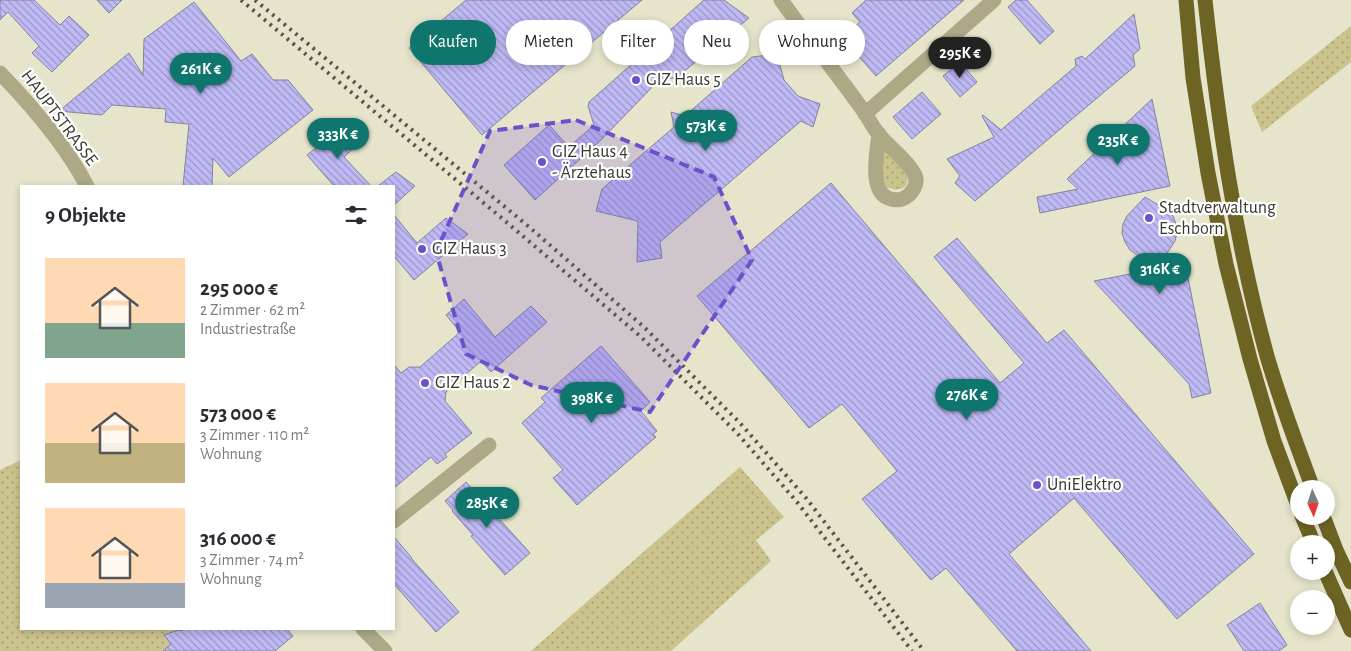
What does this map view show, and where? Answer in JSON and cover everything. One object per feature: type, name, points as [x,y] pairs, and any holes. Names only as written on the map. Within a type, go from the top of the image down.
[{"type":"highway","points":[[1186,0],[1193,78],[1208,173],[1226,264],[1250,359],[1274,441],[1290,484]]},
{"type":"highway","points":[[1205,0],[1213,76],[1244,260],[1267,356],[1310,480]]},
{"type":"highway","points":[[1326,525],[1351,582]]},
{"type":"highway","points":[[1329,580],[1351,630]]},
{"type":"street","points":[[781,0],[879,134]]},
{"type":"street","points":[[866,114],[994,0]]},
{"type":"street","name":"HAUPTSTRASSE","points":[[0,72],[25,99],[54,136],[86,185]]},
{"type":"street","points":[[395,520],[489,445]]},
{"type":"street","points":[[364,630],[385,651]]},
{"type":"highlighted area","points":[[576,120],[714,177],[752,260],[650,412],[531,385],[466,354],[436,252],[490,131]]},
{"type":"shaded area","points":[[1351,26],[1351,62],[1262,132],[1251,106]]},
{"type":"shaded area","points":[[883,149],[903,168],[908,180],[904,187],[894,189],[886,186],[881,171]]},
{"type":"shaded area","points":[[20,460],[20,630],[189,630],[175,631],[165,636],[171,644],[168,651],[0,651],[0,470]]},
{"type":"shaded area","points":[[740,467],[784,517],[756,540],[771,561],[671,651],[531,651]]},
{"type":"building","points":[[0,0],[34,0],[60,25],[69,16],[89,35],[52,72],[32,53],[39,46],[8,12],[0,20]]},
{"type":"building","points":[[97,0],[122,0],[109,13]]},
{"type":"building","points":[[466,0],[642,0],[618,20],[602,20],[602,34],[592,42],[592,20],[506,20],[506,65],[565,65],[482,135],[423,65],[496,65],[496,20],[442,20]]},
{"type":"building","name":"GIZ Haus 5","points":[[704,0],[724,0],[749,18],[747,20],[684,20],[684,65],[692,65],[676,78],[660,79],[602,139],[535,200],[504,165],[549,125],[569,147],[594,125],[588,106],[589,102],[631,65],[674,65],[674,27]]},
{"type":"building","points":[[866,0],[964,0],[876,76],[865,63],[865,20],[858,20],[852,13]]},
{"type":"building","points":[[1016,0],[1027,0],[1054,31],[1040,44],[1008,7]]},
{"type":"building","points":[[194,2],[241,61],[252,54],[273,80],[288,80],[313,110],[229,177],[213,158],[212,185],[183,185],[189,124],[165,122],[166,109],[112,105],[102,115],[59,111],[129,53],[143,75],[144,39]]},
{"type":"building","points":[[1134,14],[1140,49],[1133,55],[1135,66],[975,201],[955,183],[960,176],[947,159],[994,137],[983,115],[1001,130],[1076,66],[1075,59],[1082,56],[1085,59]]},
{"type":"building","points":[[759,56],[759,65],[780,65],[784,80],[798,96],[820,104],[813,127],[801,121],[660,242],[662,258],[637,262],[638,221],[596,211],[602,189],[674,127],[671,112],[685,116],[743,65],[749,65],[749,60],[752,57]]},
{"type":"building","points":[[960,62],[977,82],[960,97],[943,76]]},
{"type":"building","points":[[922,92],[941,114],[912,139],[893,117]]},
{"type":"building","points":[[1152,99],[1170,186],[1040,213],[1037,197],[1078,189],[1067,179]]},
{"type":"building","points":[[342,127],[360,142],[344,157],[370,185],[333,185],[307,155]]},
{"type":"building","name":"GIZ Haus 3","points":[[396,172],[415,186],[395,204],[395,185],[379,185]]},
{"type":"building","points":[[831,183],[1000,383],[1024,363],[934,257],[957,238],[1047,343],[1064,330],[1254,554],[1177,619],[1074,498],[1009,554],[1091,651],[1017,651],[946,568],[931,580],[862,499],[897,471],[842,404],[809,428],[697,296]]},
{"type":"building","points":[[1145,197],[1167,210],[1173,216],[1176,224],[1177,233],[1175,241],[1157,269],[1185,263],[1211,393],[1192,398],[1189,384],[1094,281],[1156,269],[1130,250],[1122,233],[1123,224],[1127,216]]},
{"type":"building","name":"GIZ Haus 3","points":[[395,216],[417,243],[446,218],[468,234],[414,280],[395,257]]},
{"type":"building","name":"GIZ Haus 2","points":[[464,299],[495,337],[531,306],[547,322],[491,372],[481,361],[446,392],[445,401],[472,433],[445,454],[447,457],[437,464],[431,457],[395,487],[395,366],[401,373],[409,367],[420,367],[460,332],[446,315]]},
{"type":"building","points":[[601,346],[650,402],[641,411],[657,431],[653,434],[656,437],[577,505],[553,478],[563,470],[522,423],[545,402],[541,398]]},
{"type":"building","points":[[466,482],[530,553],[505,575],[471,536],[473,535],[445,501]]},
{"type":"building","points":[[395,538],[459,612],[436,632],[395,585]]},
{"type":"building","points":[[1260,603],[1287,645],[1279,651],[1244,651],[1227,625]]},
{"type":"building","points":[[288,630],[293,636],[275,651],[163,651],[171,644],[164,635],[175,631]]},
{"type":"railway","points":[[241,0],[640,336],[737,433],[797,502],[912,651]]},
{"type":"railway","points":[[255,0],[528,226],[644,327],[740,423],[806,498],[924,651]]},
{"type":"place","name":"GIZ Haus 5","points":[[636,80]]},
{"type":"place","name":"GIZ Haus 4 - Ärztehaus","points":[[542,162]]},
{"type":"place","name":"Stadtverwaltung Eschborn","points":[[1149,218]]},
{"type":"place","name":"GIZ Haus 3","points":[[422,249]]},
{"type":"place","name":"GIZ Haus 2","points":[[425,383]]},
{"type":"place","name":"UniElektro","points":[[1037,485]]}]
